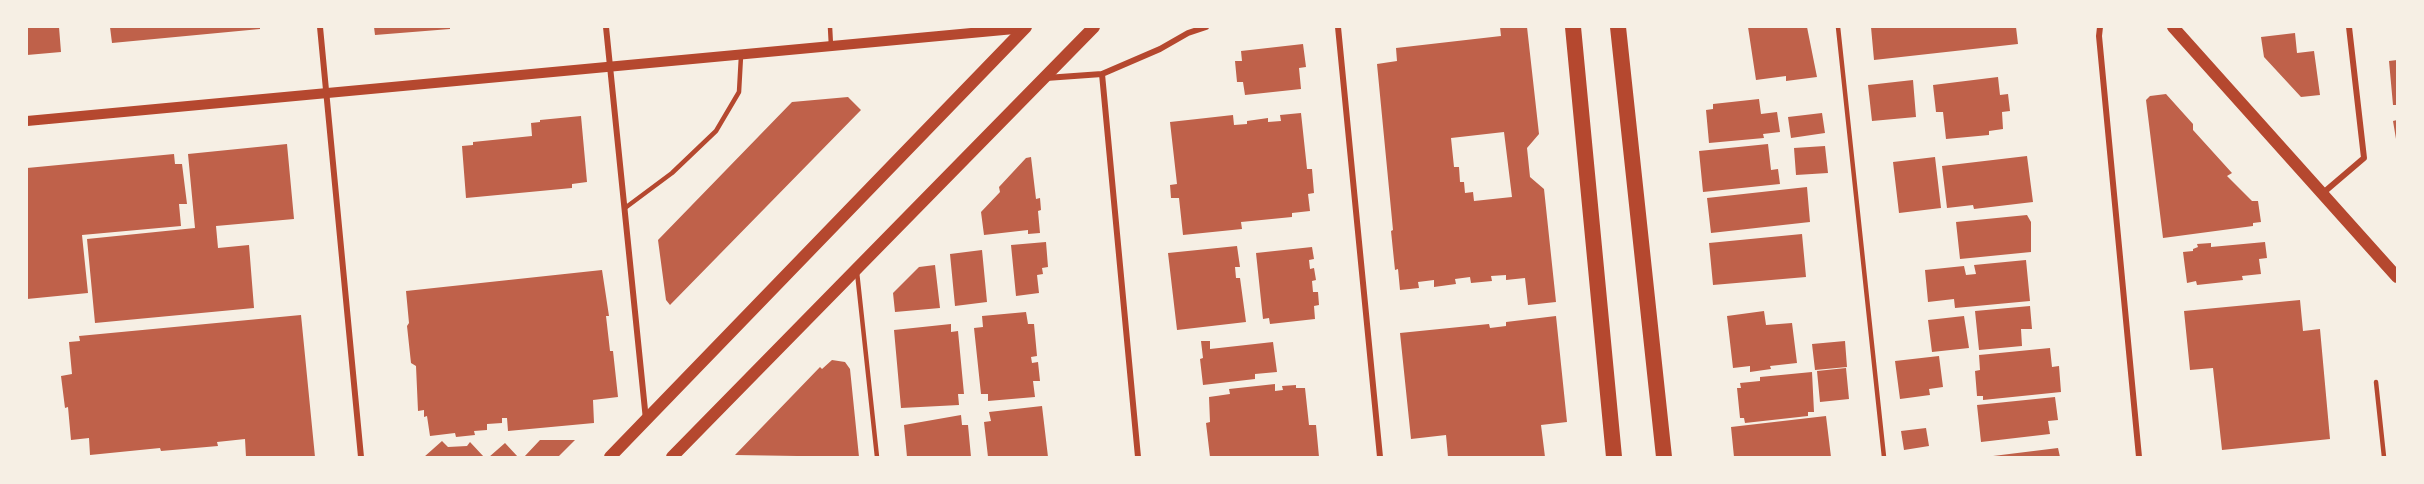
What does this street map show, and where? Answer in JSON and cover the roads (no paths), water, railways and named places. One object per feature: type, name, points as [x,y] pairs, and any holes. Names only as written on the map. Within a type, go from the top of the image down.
[{"type":"highway","points":[[1573,27],[1614,457]]},
{"type":"highway","points":[[1618,27],[1664,457]]},
{"type":"main road","points":[[610,457],[1026,27]]},
{"type":"main road","points":[[672,457],[1094,27]]},
{"type":"main road","points":[[2174,27],[2397,277]]},
{"type":"street","points":[[320,27],[361,457]]},
{"type":"street","points":[[606,27],[646,420]]},
{"type":"street","points":[[27,121],[1026,27]]},
{"type":"street","points":[[1045,78],[1102,74],[1161,49],[1188,33],[1206,27]]},
{"type":"street","points":[[1338,27],[1380,457]]},
{"type":"street","points":[[2100,27],[2099,36],[2139,457]]},
{"type":"street","points":[[2323,193],[2364,158],[2349,27]]},
{"type":"street","points":[[1102,74],[1137,457]]},
{"type":"lane","points":[[830,27],[831,46]]},
{"type":"lane","points":[[1838,27],[1884,457]]},
{"type":"lane","points":[[625,208],[672,172],[716,131],[739,92],[742,54]]},
{"type":"lane","points":[[856,269],[877,457]]},
{"type":"lane","points":[[2376,382],[2384,457]]}]
